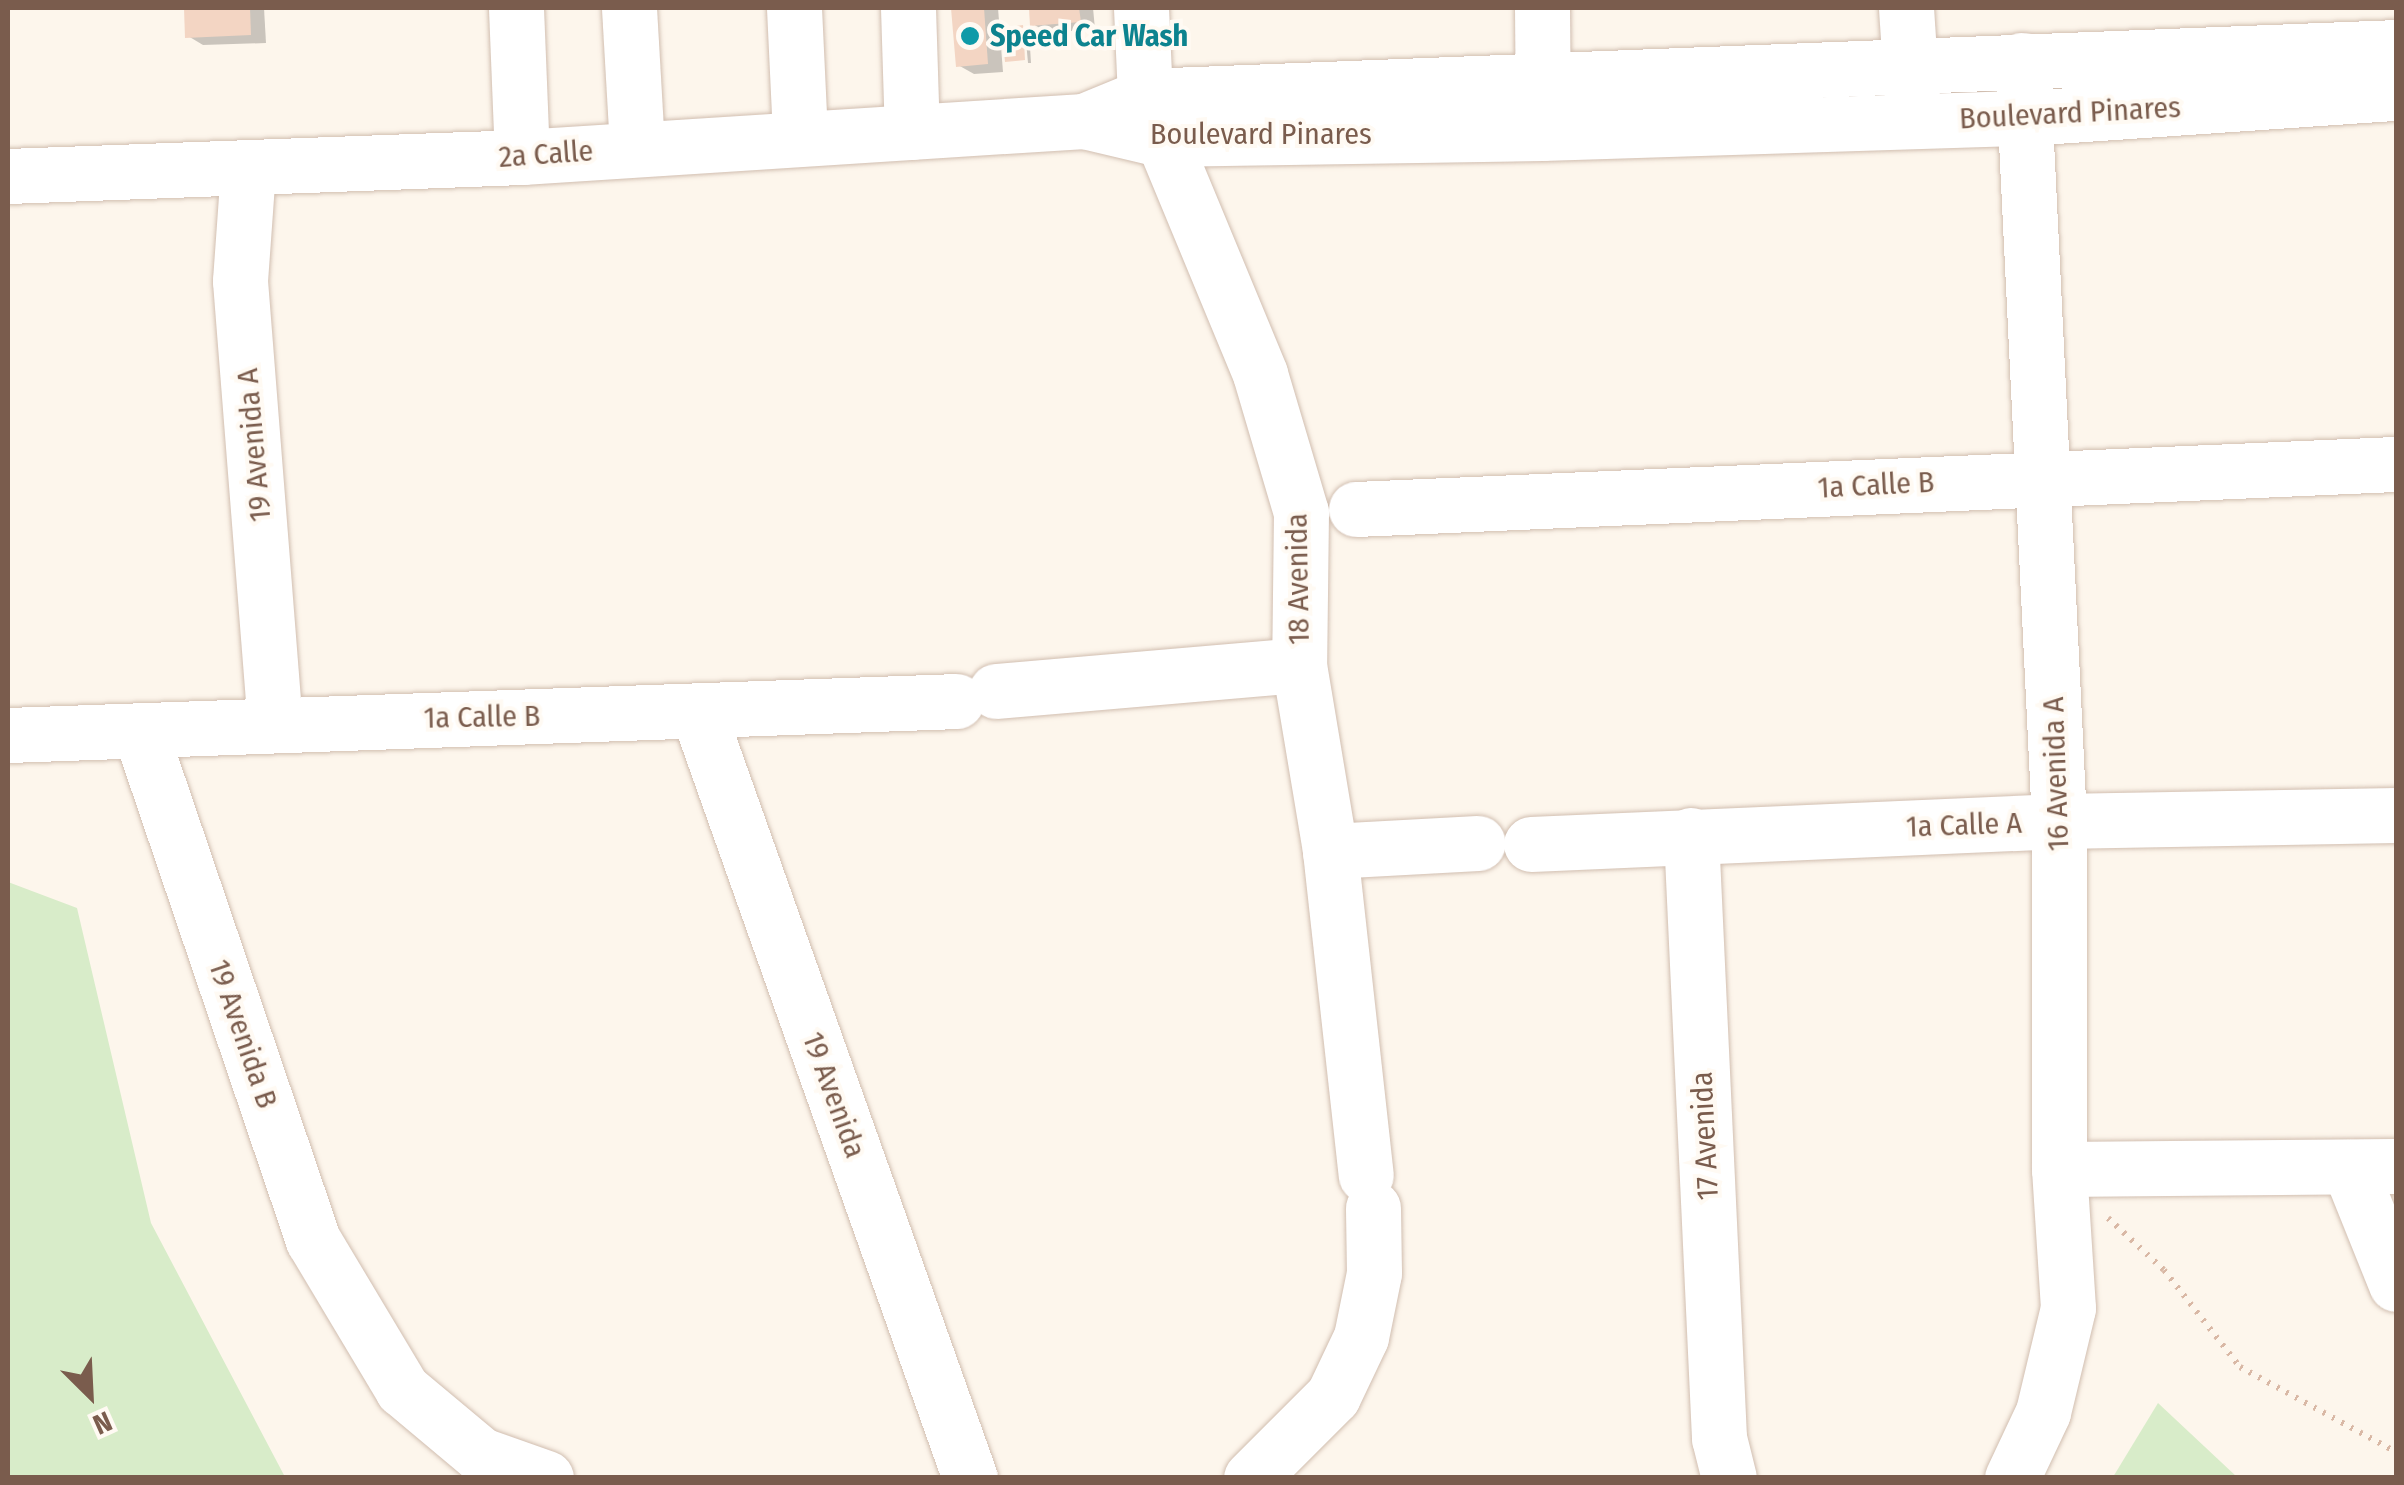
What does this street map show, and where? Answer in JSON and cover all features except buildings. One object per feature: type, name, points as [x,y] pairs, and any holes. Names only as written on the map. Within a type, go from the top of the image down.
[{"type":"street","points":[[516,8],[522,157]]},
{"type":"street","points":[[629,8],[637,148]]},
{"type":"street","points":[[794,8],[800,136]]},
{"type":"street","points":[[908,8],[912,132]]},
{"type":"street","name":"18 Avenida","points":[[1141,8],[1153,118],[1260,374],[1301,512],[1300,666],[1330,851],[1369,1192],[1374,1273],[1361,1337],[1333,1396],[1250,1478]]},
{"type":"street","points":[[1542,8],[1544,108]]},
{"type":"street","points":[[1906,8],[1914,121]]},
{"type":"street","name":"Boulevard Pinares","points":[[1544,108],[1909,66],[2022,60],[2268,29],[2396,46]]},
{"type":"street","name":"16 Avenida A","points":[[2012,1478],[2043,1412],[2068,1308],[2059,1170],[2058,821],[2022,60]]},
{"type":"street","name":"Boulevard Pinares","points":[[1084,122],[1544,108],[1914,121],[2026,118],[2396,93]]},
{"type":"street","name":"2a Calle","points":[[8,176],[522,157],[800,136],[1084,122]]},
{"type":"street","points":[[8,146],[8,176]]},
{"type":"street","name":"19 Avenida A","points":[[248,169],[240,280],[276,721]]},
{"type":"street","name":"1a Calle B","points":[[1356,510],[2396,464]]},
{"type":"street","name":"1a Calle B","points":[[8,735],[276,721],[698,712],[976,696],[1300,666]]},
{"type":"street","name":"19 Avenida","points":[[698,712],[970,1478]]},
{"type":"street","name":"19 Avenida B","points":[[140,731],[313,1240],[402,1389],[434,1421],[481,1454],[546,1478]]},
{"type":"street","name":"1a Calle A","points":[[1532,844],[2058,821],[2396,815]]},
{"type":"street","name":"17 Avenida","points":[[1691,835],[1724,1458]]},
{"type":"street","points":[[1330,851],[1478,843]]},
{"type":"street","points":[[2059,1170],[2373,1166],[2396,1284]]},
{"type":"path","points":[[2059,1170],[2164,1270],[2240,1368],[2396,1452]]},
{"type":"green space","points":[[8,882],[77,908],[151,1223],[285,1477],[8,1477]]},
{"type":"green space","points":[[2158,1403],[2237,1477],[2113,1477]]},
{"type":"place","name":"Speed Car Wash","points":[[970,36]]}]
